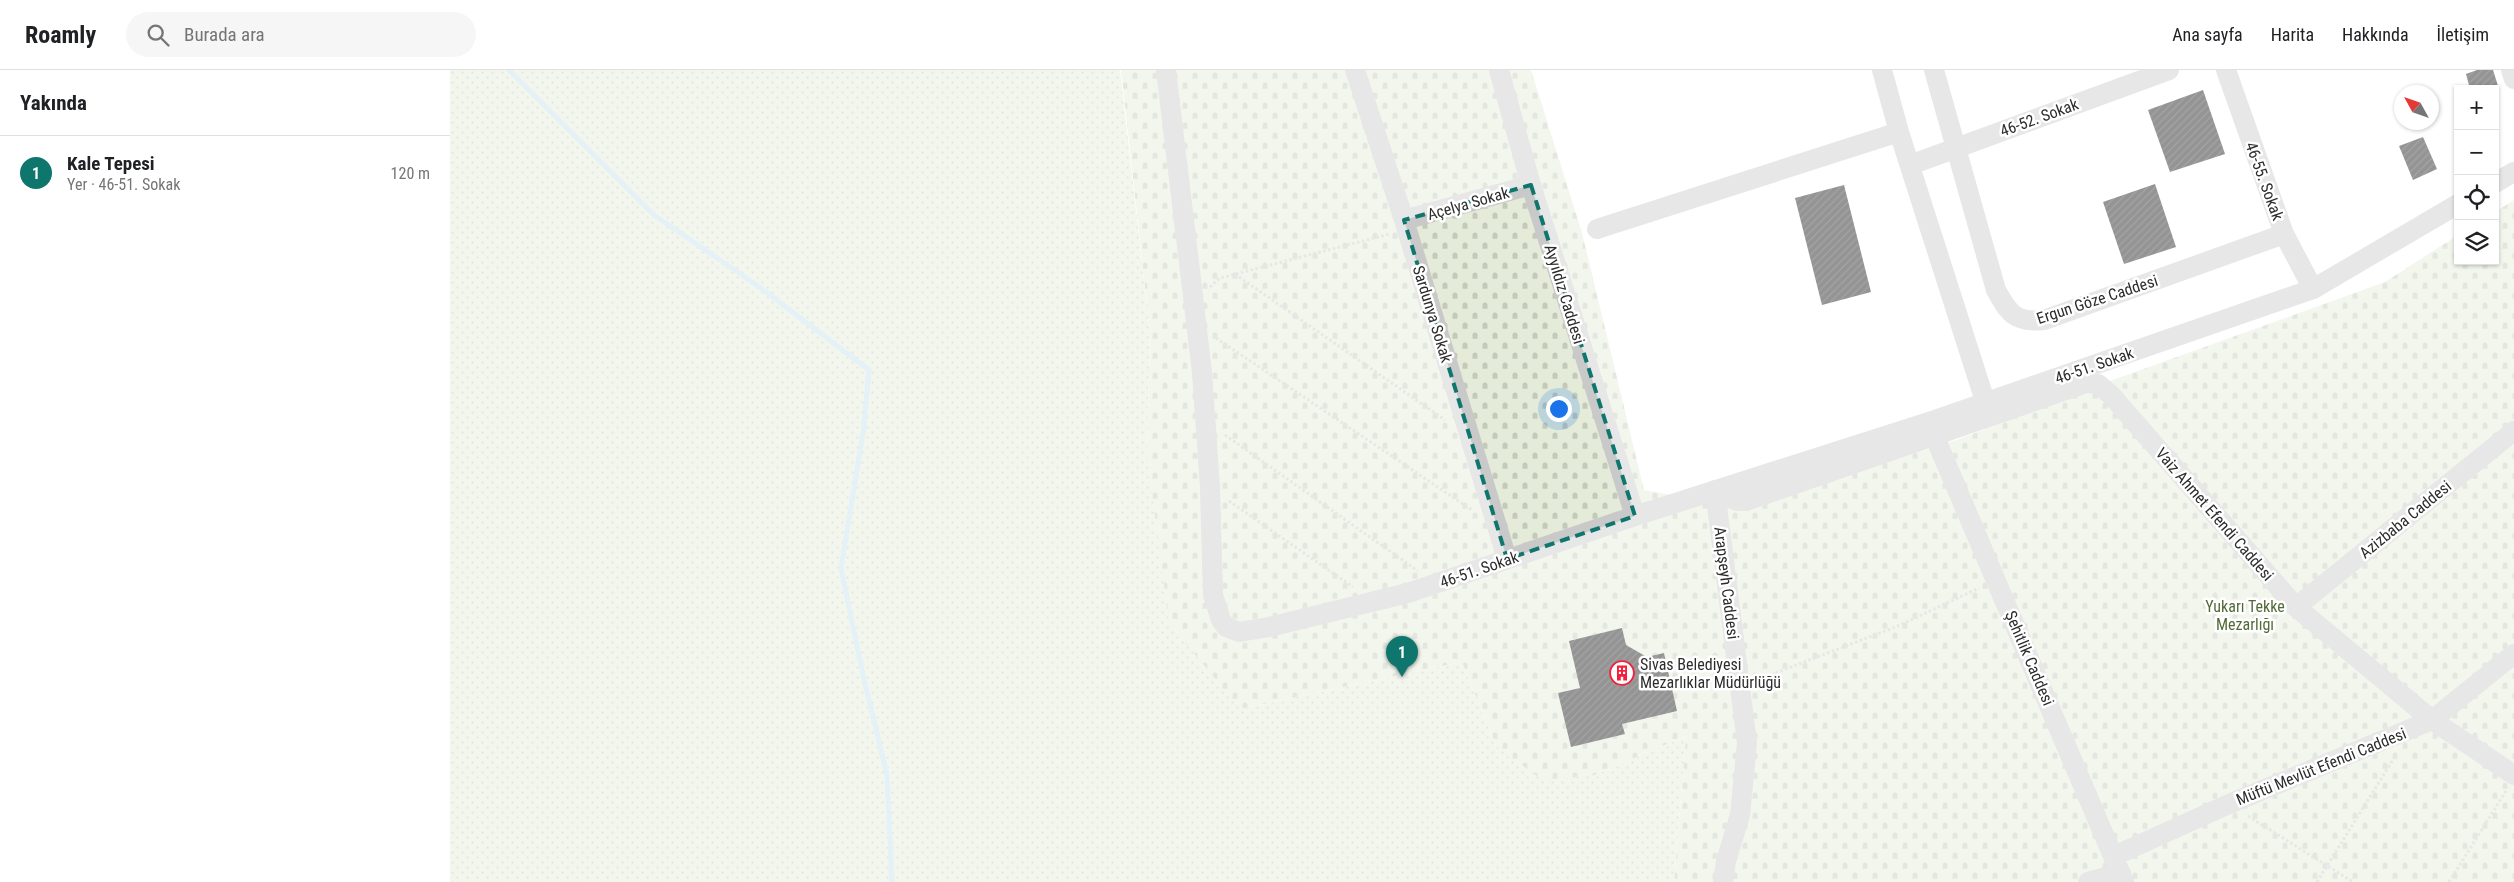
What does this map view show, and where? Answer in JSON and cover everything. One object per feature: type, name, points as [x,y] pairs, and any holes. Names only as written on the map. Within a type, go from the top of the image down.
[{"type":"street","points":[[1166,70],[1196,318],[1210,488]]},
{"type":"street","name":"Sardunya Sokak","points":[[1355,70],[1406,225],[1507,559]]},
{"type":"street","name":"Ayyıldız Caddesi","points":[[1499,70],[1531,185],[1635,516]]},
{"type":"street","points":[[1882,70],[1985,401]]},
{"type":"street","name":"Ergun Göze Caddesi","points":[[1934,70],[1996,290],[2004,305],[2020,319],[2044,320],[2284,234]]},
{"type":"street","name":"46-52. Sokak","points":[[1910,165],[2169,70]]},
{"type":"street","name":"46-55. Sokak","points":[[2226,70],[2284,234],[2313,289]]},
{"type":"street","points":[[2511,70],[2514,79]]},
{"type":"street","points":[[1597,230],[1900,132]]},
{"type":"street","points":[[2499,180],[2514,172]]},
{"type":"street","name":"Açelya Sokak","points":[[1406,225],[1531,185]]},
{"type":"street","name":"46-51. Sokak","points":[[1210,488],[1215,607],[1226,627],[1239,632],[1374,601],[1435,584],[1635,516],[1935,420],[1985,401],[2313,289],[2454,206]]},
{"type":"street","name":"46-51. Sokak","points":[[1715,490],[1737,501],[1746,501],[2086,383]]},
{"type":"street","name":"Vaiz Ahmet Efendi Caddesi","points":[[2086,383],[2098,384],[2110,395],[2296,607],[2432,720],[2512,781]]},
{"type":"street","name":"Azizbaba Caddesi","points":[[2296,607],[2514,431]]},
{"type":"street","name":"Şehitlik Caddesi","points":[[1934,435],[2120,870]]},
{"type":"street","name":"Arapşeyh Caddesi","points":[[1715,490],[1747,743],[1740,815],[1726,861],[1723,882]]},
{"type":"street","name":"Müftü Mevlüt Efendi Caddesi","points":[[2120,870],[2229,804],[2432,720],[2514,654]]},
{"type":"street","points":[[2088,882],[2120,870]]},
{"type":"path","points":[[1406,225],[1235,274],[1214,282],[1196,318],[1473,510]]},
{"type":"path","points":[[1235,274],[1446,421]]},
{"type":"path","points":[[1206,422],[1435,584]]},
{"type":"path","points":[[1210,488],[1374,601]]},
{"type":"path","points":[[1739,685],[1775,674],[1898,626],[1997,579]]},
{"type":"path","points":[[2317,882],[2397,753]]},
{"type":"path","points":[[2449,882],[2512,781]]},
{"type":"path","points":[[2229,804],[2353,882]]},
{"type":"highlighted area","points":[[1531,185],[1635,516],[1507,559],[1404,220]]},
{"type":"green space","points":[[450,70],[1120,70],[1150,332],[1147,455],[1240,709],[1462,662],[1496,746],[1592,776],[1686,736],[1674,882],[450,882]]},
{"type":"green space","name":"Yukarı Tekke Mezarlığı","points":[[1121,70],[1531,70],[1582,233],[1644,490],[1742,508],[1962,438],[2096,386],[2385,282],[2454,238],[2454,265],[2499,265],[2499,209],[2514,200],[2514,882],[1674,882],[1686,736],[1592,776],[1542,780],[1496,746],[1462,662],[1240,709],[1169,623],[1147,455],[1150,332]]},
{"type":"building","points":[[2477,70],[2493,70],[2498,85],[2469,85],[2466,74]]},
{"type":"building","points":[[2203,90],[2225,154],[2170,172],[2148,110]]},
{"type":"building","points":[[2423,137],[2437,169],[2413,180],[2399,146]]},
{"type":"building","points":[[2155,184],[2176,247],[2124,264],[2103,202]]},
{"type":"building","points":[[1844,185],[1871,292],[1822,305],[1795,198]]},
{"type":"building","name":"Sivas Belediyesi Mezarlıklar Müdürlüğü","points":[[1622,628],[1626,645],[1647,657],[1664,653],[1677,711],[1622,724],[1625,734],[1571,747],[1558,693],[1580,688],[1569,641]]},
{"type":"waterway","points":[[509,70],[654,215],[761,288],[869,370],[864,427],[841,568],[863,675],[887,775],[892,882]]},
{"type":"place","name":"Sivas Belediyesi Mezarlıklar Müdürlüğü","points":[[1622,673]]},
{"type":"place","name":"Kale Tepesi","points":[[1402,677]]}]
